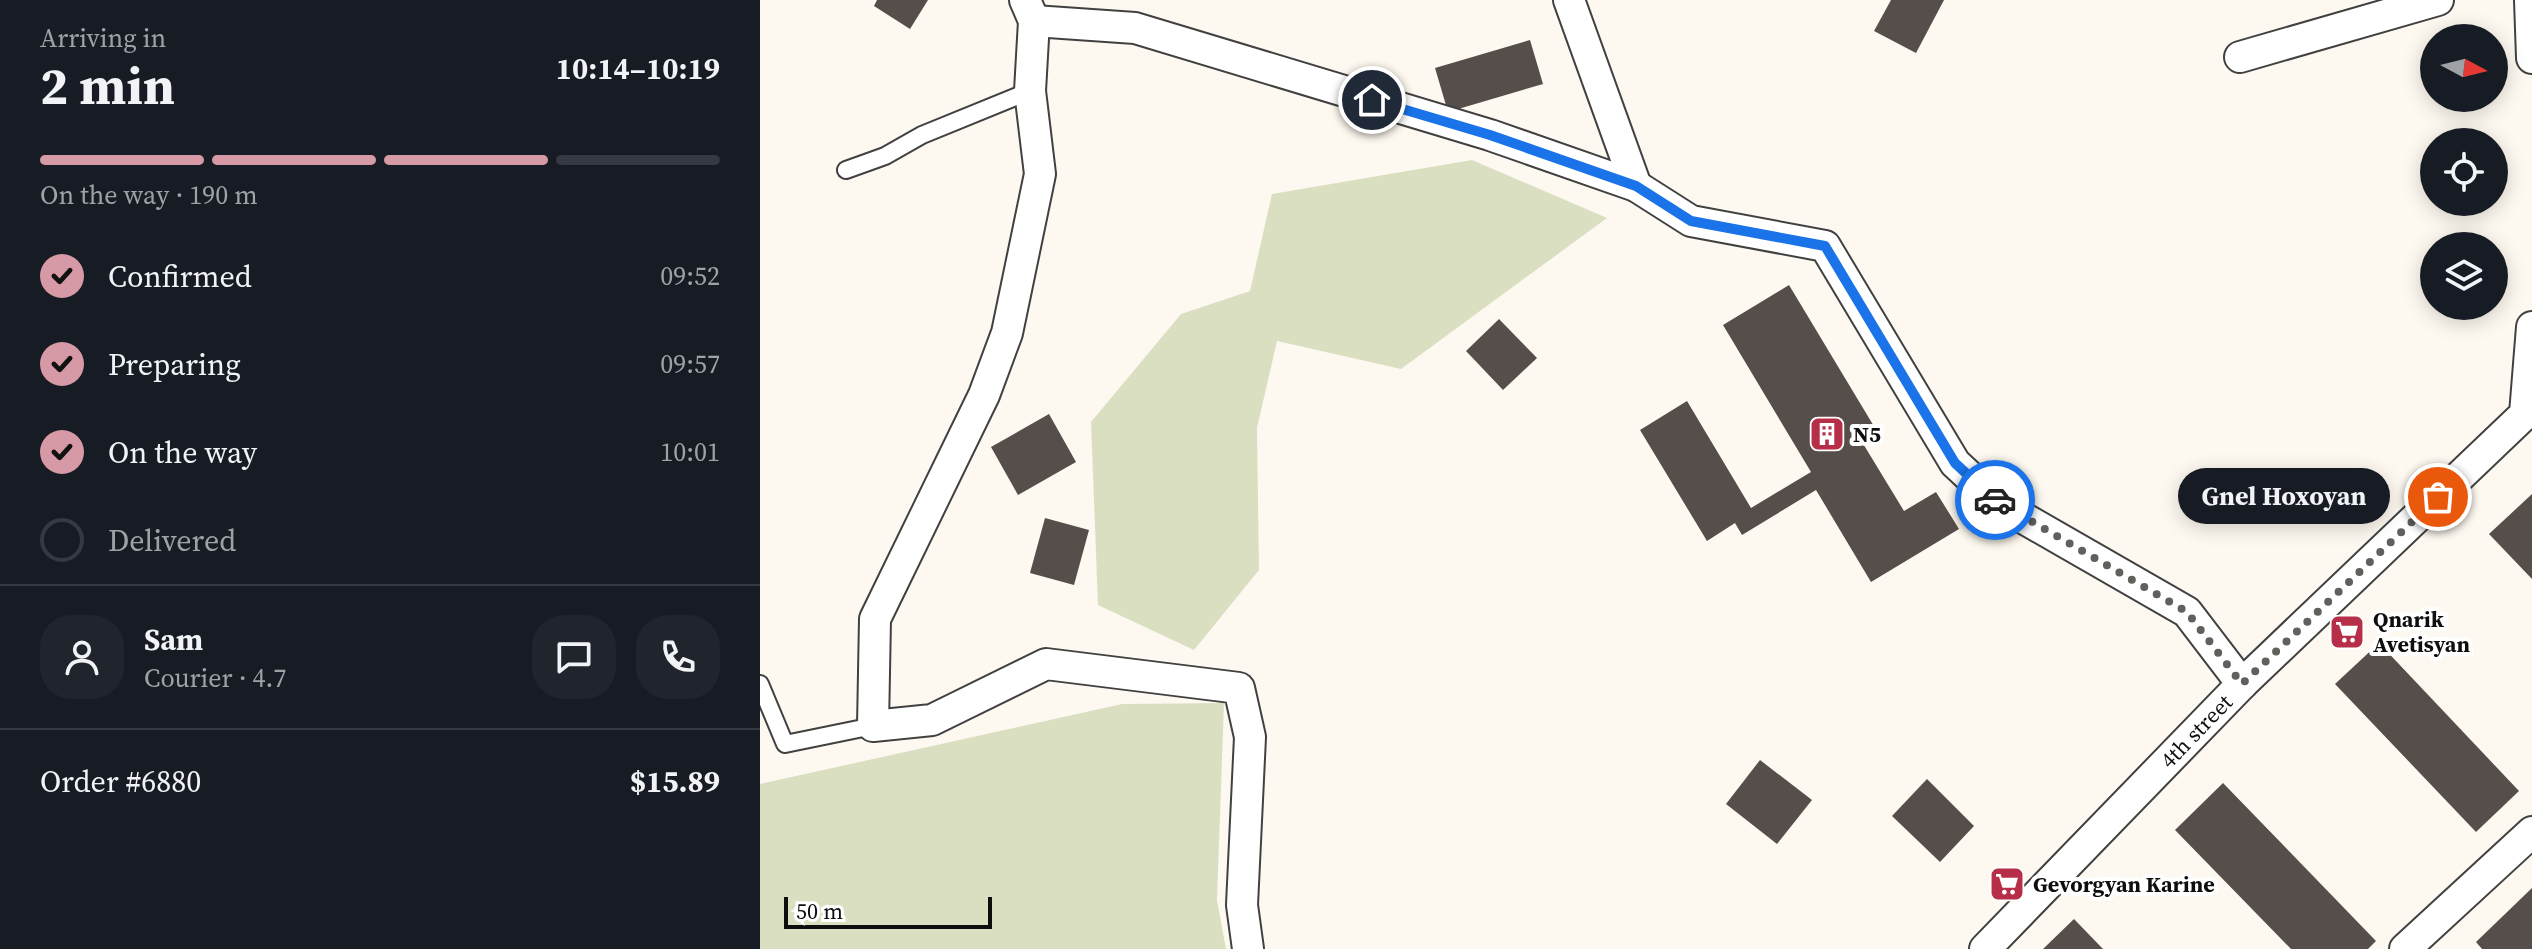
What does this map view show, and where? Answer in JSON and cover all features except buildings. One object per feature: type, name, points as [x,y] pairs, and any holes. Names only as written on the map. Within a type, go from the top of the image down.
[{"type":"street","points":[[1569,0],[1636,186]]},
{"type":"street","points":[[2240,57],[2438,0]]},
{"type":"street","points":[[2530,0],[2532,58]]},
{"type":"street","points":[[1248,949],[1242,905],[1250,737],[1239,688],[1046,664],[932,720],[873,726],[875,619],[984,395],[1007,333],[1040,174],[1030,91],[1030,10],[1135,28],[1490,135],[1636,186],[1691,221],[1825,246],[1955,463],[1999,504],[2187,612],[2242,684]]},
{"type":"street","name":"4th street","points":[[1985,949],[2242,684],[2528,417],[2532,327]]},
{"type":"street","points":[[2416,945],[2532,832]]},
{"type":"lane","points":[[846,170],[885,156],[922,135],[1030,91]]},
{"type":"lane","points":[[760,684],[785,744],[873,726]]},
{"type":"green space","points":[[1472,160],[1607,218],[1401,369],[1277,341],[1257,428],[1259,570],[1194,650],[1098,605],[1091,422],[1181,314],[1250,291],[1272,194]]},
{"type":"green space","points":[[1224,703],[1217,900],[1226,949],[760,949],[760,784],[1122,704]]},
{"type":"way so far","points":[[1995,500],[2187,612],[2242,684],[2438,497]]},
{"type":"place","name":"N5","points":[[1827,434]]},
{"type":"place","name":"Gnel Hoxoyan","points":[[2438,497]]},
{"type":"place","name":"Qnarik Avetisyan","points":[[2347,632]]},
{"type":"place","name":"Gevorgyan Karine","points":[[2007,884]]},
{"type":"route","points":[[1372,100],[1490,135],[1636,186],[1691,221],[1825,246],[1955,463],[1995,500]]}]
